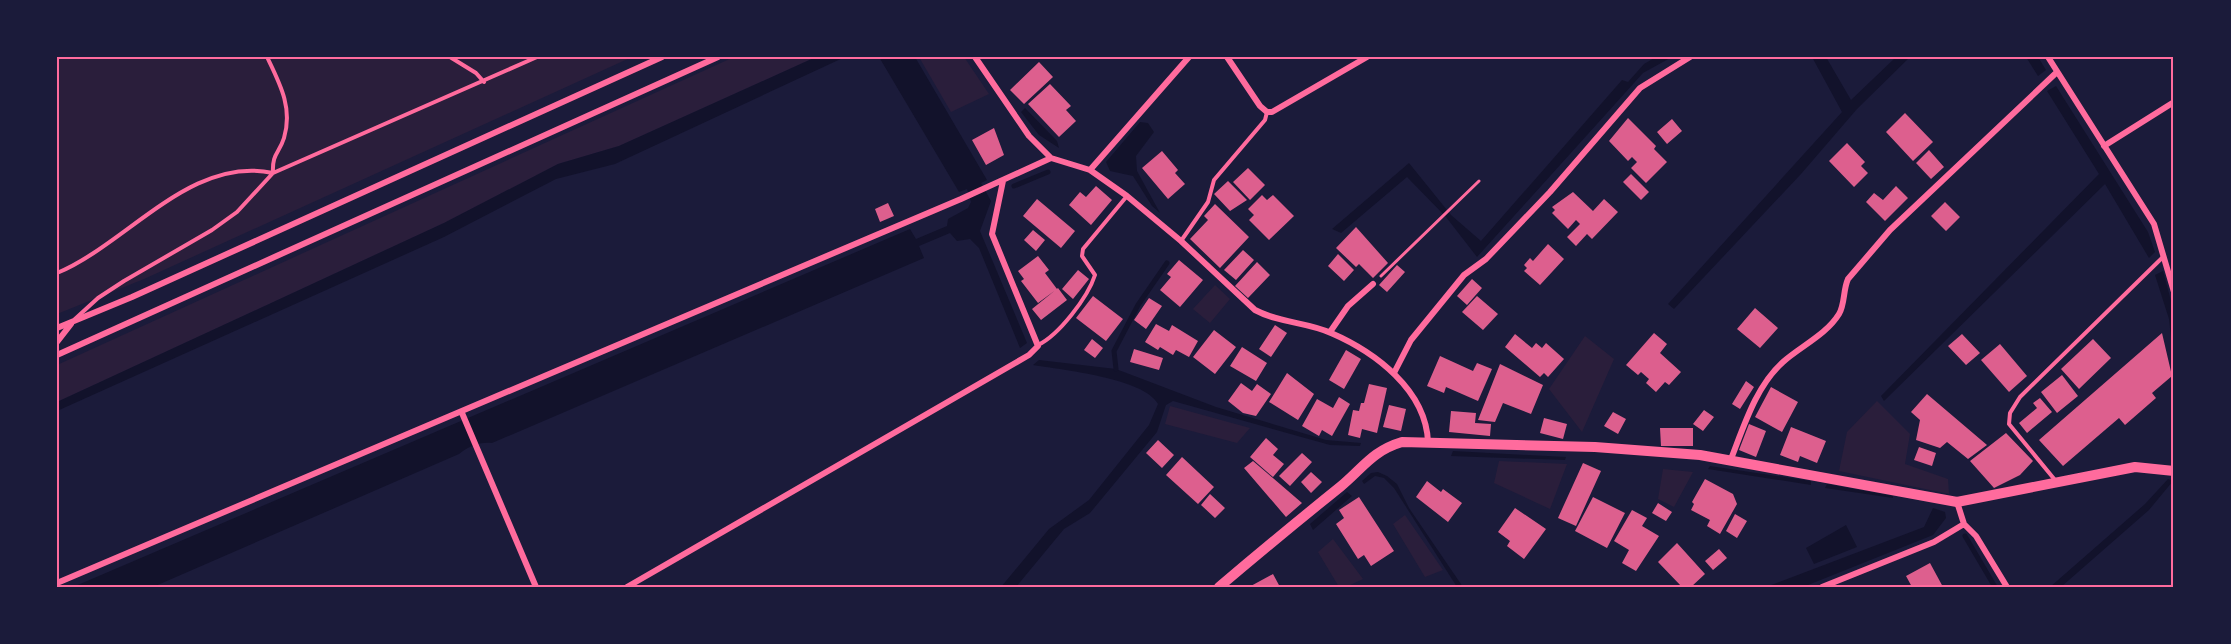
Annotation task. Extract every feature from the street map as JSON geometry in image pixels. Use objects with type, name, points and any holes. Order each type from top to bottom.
[{"type":"main road","points":[[1219,587],[1384,448],[1402,442],[1595,447],[1731,459],[1958,502],[2135,467],[2174,471]]},
{"type":"street","points":[[57,328],[662,57]]},
{"type":"street","points":[[57,356],[718,57]]},
{"type":"street","points":[[975,57],[1029,136],[1051,158],[1090,170],[1127,196],[1181,241],[1255,310],[1268,317],[1330,332],[1367,352],[1394,373],[1418,402],[1428,424],[1428,442]]},
{"type":"street","points":[[1090,170],[1189,57]]},
{"type":"street","points":[[1227,57],[1267,112],[1272,112],[1367,57]]},
{"type":"street","points":[[1394,373],[1411,340],[1464,275],[1486,259],[1550,192],[1640,88],[1690,57]]},
{"type":"street","points":[[2048,57],[2154,224],[2174,292]]},
{"type":"street","points":[[1731,459],[1748,415],[1771,374],[1829,327],[1840,311],[1844,287],[1848,279],[1890,230],[2057,72]]},
{"type":"street","points":[[2104,146],[2174,102]]},
{"type":"street","points":[[57,583],[462,413],[962,199],[1051,158]]},
{"type":"street","points":[[627,587],[1019,361],[1038,346],[992,234],[1003,181]]},
{"type":"street","points":[[1330,332],[1348,306],[1373,284]]},
{"type":"street","points":[[57,342],[73,321]]},
{"type":"street","points":[[462,413],[536,587]]},
{"type":"street","points":[[1958,502],[1964,524],[1976,536],[2007,587]]},
{"type":"street","points":[[1822,587],[1934,542],[1964,524]]},
{"type":"lane","points":[[267,57],[288,105],[288,122],[283,141],[273,157],[273,173]]},
{"type":"lane","points":[[450,57],[476,73],[484,81]]},
{"type":"lane","points":[[73,321],[98,298],[124,280],[212,230],[237,212],[273,173],[537,57]]},
{"type":"lane","points":[[1181,241],[1208,202],[1214,180],[1265,120],[1267,112]]},
{"type":"lane","points":[[57,273],[106,247],[173,196],[230,172],[254,169],[273,173]]},
{"type":"lane","points":[[1038,346],[1052,338],[1091,287],[1095,275],[1082,256],[1083,249],[1127,196]]},
{"type":"lane","points":[[2058,483],[2009,424],[2010,412],[2020,397],[2164,256]]},
{"type":"path","points":[[1373,284],[1440,216],[1479,181]]},
{"type":"shaded area","points":[[57,57],[632,57],[144,279],[57,314]]},
{"type":"shaded area","points":[[734,57],[816,57],[619,146],[558,164],[444,223],[57,402],[57,365]]},
{"type":"shaded area","points":[[816,57],[845,57],[615,164],[556,179],[444,237],[57,411],[57,402],[444,223],[558,164],[619,146]]},
{"type":"shaded area","points":[[879,57],[915,57],[987,180],[981,183],[991,201],[980,231],[1027,343],[1020,348],[979,248],[970,239],[957,241],[950,233],[919,246],[924,258],[492,443],[478,444],[153,587],[73,587],[910,229],[916,239],[947,226],[948,219],[968,208],[971,202],[967,189],[959,192]]},
{"type":"shaded area","points":[[919,57],[964,57],[989,94],[951,112]]},
{"type":"shaded area","points":[[1656,57],[1672,57],[1643,73],[1477,257],[1446,217],[1407,177],[1341,233],[1332,229],[1409,163],[1451,215],[1481,241],[1622,80],[1628,82],[1644,64]]},
{"type":"shaded area","points":[[1812,57],[1826,57],[1851,100],[1896,57],[1910,57],[1857,109],[1801,174],[1674,309],[1668,304],[1842,112]]},
{"type":"shaded area","points":[[2026,57],[2038,57],[2046,70],[2038,76]]},
{"type":"shaded area","points":[[2056,86],[2148,232],[2155,252],[2149,258],[2105,184],[1884,401],[1881,396],[2099,174],[2047,91]]},
{"type":"shaded area","points":[[1025,108],[1057,141],[1059,148],[1039,135],[1021,112]]},
{"type":"shaded area","points":[[1140,122],[1148,123],[1154,132],[1136,156],[1137,171],[1160,213],[1152,206],[1133,176],[1110,171],[1106,162]]},
{"type":"shaded area","points":[[2163,271],[2174,312],[2174,365],[2169,319],[2155,275]]},
{"type":"shaded area","points":[[1215,285],[1230,299],[1210,323],[1193,309]]},
{"type":"shaded area","points":[[1585,336],[1614,359],[1582,432],[1549,389]]},
{"type":"shaded area","points":[[1039,360],[1116,369],[1216,407],[1326,440],[1361,443],[1360,446],[1330,445],[1173,401],[1166,405],[1157,432],[1090,513],[1064,529],[1016,587],[1001,587],[1049,529],[1089,500],[1149,425],[1158,404],[1150,395],[1120,382],[1033,365]]},
{"type":"shaded area","points":[[1877,401],[1910,434],[1905,464],[1948,479],[1949,494],[1839,471],[1847,432]]},
{"type":"shaded area","points":[[1170,406],[1250,428],[1237,443],[1165,424]]},
{"type":"shaded area","points":[[1453,451],[1566,457],[1565,460],[1451,456]]},
{"type":"shaded area","points":[[1499,461],[1567,464],[1550,509],[1494,483]]},
{"type":"shaded area","points":[[1710,466],[1811,481],[1811,485],[1708,469]]},
{"type":"shaded area","points":[[1663,469],[1693,472],[1674,507],[1658,499]]},
{"type":"shaded area","points":[[1378,472],[1397,484],[1409,508],[1463,587],[1457,587],[1394,488],[1384,478],[1375,476],[1364,484],[1362,481],[1371,473]]},
{"type":"shaded area","points":[[2168,479],[2173,481],[2149,510],[2061,587],[2050,587],[2145,504]]},
{"type":"shaded area","points":[[1827,484],[1893,496],[1893,498],[1825,488]]},
{"type":"shaded area","points":[[1347,492],[1352,496],[1313,530],[1310,524]]},
{"type":"shaded area","points":[[1933,508],[1945,512],[1946,518],[1933,535],[1803,587],[1766,587],[1924,527]]},
{"type":"shaded area","points":[[1405,515],[1443,570],[1425,577],[1393,524]]},
{"type":"shaded area","points":[[1846,525],[1857,547],[1814,564],[1806,548]]},
{"type":"shaded area","points":[[1333,539],[1363,579],[1346,587],[1339,587],[1318,552]]},
{"type":"building","points":[[1039,62],[1053,77],[1024,104],[1010,90]]},
{"type":"building","points":[[1050,84],[1071,106],[1066,110],[1076,121],[1059,137],[1028,104]]},
{"type":"building","points":[[1905,113],[1933,142],[1913,161],[1886,132]]},
{"type":"building","points":[[1628,118],[1656,146],[1654,149],[1667,162],[1646,183],[1631,168],[1637,162],[1632,157],[1628,161],[1609,141]]},
{"type":"building","points":[[1672,119],[1682,131],[1667,144],[1657,132]]},
{"type":"building","points":[[994,128],[1004,155],[986,165],[972,140]]},
{"type":"building","points":[[1847,143],[1865,162],[1861,166],[1868,173],[1854,187],[1829,161]]},
{"type":"building","points":[[1929,150],[1944,167],[1931,179],[1916,163]]},
{"type":"building","points":[[1162,151],[1178,170],[1175,173],[1185,184],[1168,199],[1142,168]]},
{"type":"building","points":[[1248,168],[1265,185],[1250,200],[1233,182]]},
{"type":"building","points":[[1631,174],[1649,192],[1641,200],[1623,182]]},
{"type":"building","points":[[1228,181],[1247,200],[1230,211],[1214,194]]},
{"type":"building","points":[[1096,186],[1112,200],[1091,225],[1069,205],[1080,192],[1086,197]]},
{"type":"building","points":[[1896,186],[1908,198],[1885,221],[1866,202],[1874,193],[1883,200]]},
{"type":"building","points":[[1573,192],[1593,211],[1604,199],[1618,212],[1592,239],[1587,234],[1576,246],[1567,237],[1580,224],[1576,220],[1568,229],[1552,213],[1555,210],[1552,207]]},
{"type":"building","points":[[1262,195],[1267,200],[1273,195],[1294,216],[1269,240],[1249,220],[1254,215],[1248,209]]},
{"type":"building","points":[[1037,199],[1075,231],[1061,248],[1023,216]]},
{"type":"building","points":[[1945,202],[1960,217],[1946,231],[1931,216]]},
{"type":"building","points":[[888,203],[894,216],[880,222],[875,209]]},
{"type":"building","points":[[1215,204],[1249,237],[1220,268],[1190,239],[1208,220],[1204,216]]},
{"type":"building","points":[[1356,227],[1388,263],[1373,278],[1359,264],[1356,267],[1336,248]]},
{"type":"building","points":[[1033,230],[1045,240],[1036,251],[1024,240]]},
{"type":"building","points":[[1548,244],[1564,259],[1540,285],[1524,271],[1527,268],[1524,265],[1530,258],[1533,261]]},
{"type":"building","points":[[1243,250],[1254,260],[1236,280],[1224,270]]},
{"type":"building","points":[[1338,254],[1354,270],[1344,281],[1328,266]]},
{"type":"building","points":[[1038,256],[1049,270],[1045,273],[1057,289],[1038,303],[1021,281],[1024,279],[1018,271]]},
{"type":"building","points":[[1179,260],[1203,280],[1180,307],[1160,290],[1171,277],[1167,274]]},
{"type":"building","points":[[1257,262],[1270,275],[1248,298],[1235,286]]},
{"type":"building","points":[[1397,265],[1405,272],[1387,292],[1379,285]]},
{"type":"building","points":[[1078,270],[1089,279],[1073,299],[1062,289]]},
{"type":"building","points":[[1472,279],[1482,288],[1467,305],[1457,296]]},
{"type":"building","points":[[1058,288],[1067,300],[1041,320],[1032,309]]},
{"type":"building","points":[[1093,296],[1123,319],[1106,341],[1076,318]]},
{"type":"building","points":[[1477,296],[1498,314],[1483,330],[1462,312]]},
{"type":"building","points":[[1149,298],[1162,306],[1146,329],[1134,320]]},
{"type":"building","points":[[1755,308],[1778,328],[1760,348],[1737,329]]},
{"type":"building","points":[[1156,324],[1169,331],[1172,325],[1198,341],[1189,357],[1176,350],[1173,355],[1160,347],[1158,350],[1145,342]]},
{"type":"building","points":[[1275,325],[1287,333],[1271,357],[1259,349]]},
{"type":"building","points":[[1214,330],[1236,347],[1215,374],[1193,357]]},
{"type":"building","points":[[1654,333],[1667,344],[1660,353],[1681,372],[1669,385],[1665,382],[1656,392],[1646,383],[1649,379],[1641,372],[1638,375],[1626,365]]},
{"type":"building","points":[[2162,333],[2172,376],[2152,393],[2156,398],[2125,425],[2119,418],[2063,466],[2039,440]]},
{"type":"building","points":[[1515,334],[1532,348],[1536,343],[1542,348],[1546,343],[1564,359],[1548,377],[1544,373],[1540,377],[1505,347]]},
{"type":"building","points":[[1962,334],[1980,353],[1966,365],[1948,346]]},
{"type":"building","points":[[1092,339],[1103,348],[1095,358],[1084,350]]},
{"type":"building","points":[[2093,339],[2111,358],[2079,389],[2061,369]]},
{"type":"building","points":[[2000,344],[2027,376],[2009,392],[1981,360]]},
{"type":"building","points":[[1242,347],[1267,363],[1256,381],[1230,366]]},
{"type":"building","points":[[1134,349],[1163,358],[1159,370],[1130,362]]},
{"type":"building","points":[[1346,350],[1361,359],[1344,389],[1329,380]]},
{"type":"building","points":[[1440,356],[1473,371],[1477,363],[1492,369],[1478,401],[1446,387],[1444,393],[1427,386]]},
{"type":"building","points":[[1500,364],[1543,385],[1531,414],[1503,403],[1495,422],[1478,420]]},
{"type":"building","points":[[1287,373],[1314,394],[1298,420],[1269,402]]},
{"type":"building","points":[[2062,375],[2078,396],[2057,413],[2041,392]]},
{"type":"building","points":[[1746,381],[1754,387],[1740,409],[1732,404]]},
{"type":"building","points":[[1241,383],[1252,391],[1257,384],[1271,394],[1256,416],[1243,413],[1228,401]]},
{"type":"building","points":[[1369,384],[1387,388],[1377,433],[1362,429],[1360,438],[1348,435],[1353,410],[1359,411],[1361,403],[1364,403]]},
{"type":"building","points":[[1771,387],[1798,402],[1782,432],[1755,417]]},
{"type":"building","points":[[1927,394],[1987,445],[1968,459],[1947,442],[1940,448],[1916,440],[1920,420],[1911,412]]},
{"type":"building","points":[[1339,397],[1350,404],[1332,436],[1322,430],[1319,436],[1302,426],[1317,399],[1333,408]]},
{"type":"building","points":[[2040,398],[2052,412],[2027,433],[2019,423],[2037,408],[2033,403]]},
{"type":"building","points":[[1389,405],[1406,409],[1401,431],[1383,427]]},
{"type":"building","points":[[1704,410],[1714,417],[1703,431],[1693,424]]},
{"type":"building","points":[[1451,411],[1476,413],[1475,423],[1491,424],[1490,436],[1449,432]]},
{"type":"building","points":[[1613,412],[1626,419],[1618,434],[1604,426]]},
{"type":"building","points":[[1544,418],[1567,424],[1563,439],[1540,433]]},
{"type":"building","points":[[1749,424],[1766,431],[1756,457],[1739,450]]},
{"type":"building","points":[[1791,427],[1826,441],[1817,463],[1800,456],[1798,462],[1780,455]]},
{"type":"building","points":[[1660,428],[1693,428],[1693,446],[1661,446]]},
{"type":"building","points":[[2006,433],[2033,461],[2020,475],[1994,488],[1970,461]]},
{"type":"building","points":[[1266,438],[1278,449],[1273,455],[1284,464],[1273,477],[1250,457]]},
{"type":"building","points":[[1158,440],[1174,455],[1162,468],[1146,453]]},
{"type":"building","points":[[1919,447],[1936,453],[1932,466],[1914,460]]},
{"type":"building","points":[[1302,453],[1312,462],[1290,486],[1279,476]]},
{"type":"building","points":[[1182,457],[1214,487],[1198,504],[1166,475]]},
{"type":"building","points":[[1253,461],[1302,503],[1286,517],[1244,468]]},
{"type":"building","points":[[1583,463],[1601,471],[1576,526],[1558,518]]},
{"type":"building","points":[[1311,472],[1322,482],[1311,493],[1301,482]]},
{"type":"building","points":[[1705,479],[1733,494],[1737,504],[1720,534],[1707,526],[1710,520],[1691,510],[1694,504],[1692,502]]},
{"type":"building","points":[[1427,481],[1441,492],[1443,489],[1462,503],[1448,522],[1416,497]]},
{"type":"building","points":[[1210,494],[1225,508],[1215,518],[1201,505]]},
{"type":"building","points":[[1359,497],[1394,551],[1371,566],[1364,555],[1358,559],[1336,524],[1344,518],[1339,510]]},
{"type":"building","points":[[1593,497],[1625,513],[1607,548],[1575,531]]},
{"type":"building","points":[[1658,503],[1672,512],[1666,521],[1652,513]]},
{"type":"building","points":[[1515,508],[1546,529],[1524,559],[1507,546],[1510,541],[1498,532]]},
{"type":"building","points":[[1632,510],[1647,518],[1642,526],[1659,536],[1636,571],[1622,563],[1629,550],[1614,541]]},
{"type":"building","points":[[1735,514],[1747,521],[1737,538],[1726,531]]},
{"type":"building","points":[[1677,543],[1705,574],[1691,587],[1682,587],[1658,562]]},
{"type":"building","points":[[1719,549],[1727,558],[1713,570],[1705,561]]},
{"type":"building","points":[[1930,563],[1943,587],[1912,587],[1906,576]]},
{"type":"building","points":[[1273,574],[1280,587],[1249,587]]},
{"type":"waterway","points":[[1014,186],[1048,172]]},
{"type":"waterway","points":[[1116,369],[1114,351],[1138,305],[1167,263]]},
{"type":"waterway","points":[[1965,536],[1995,587]]}]
